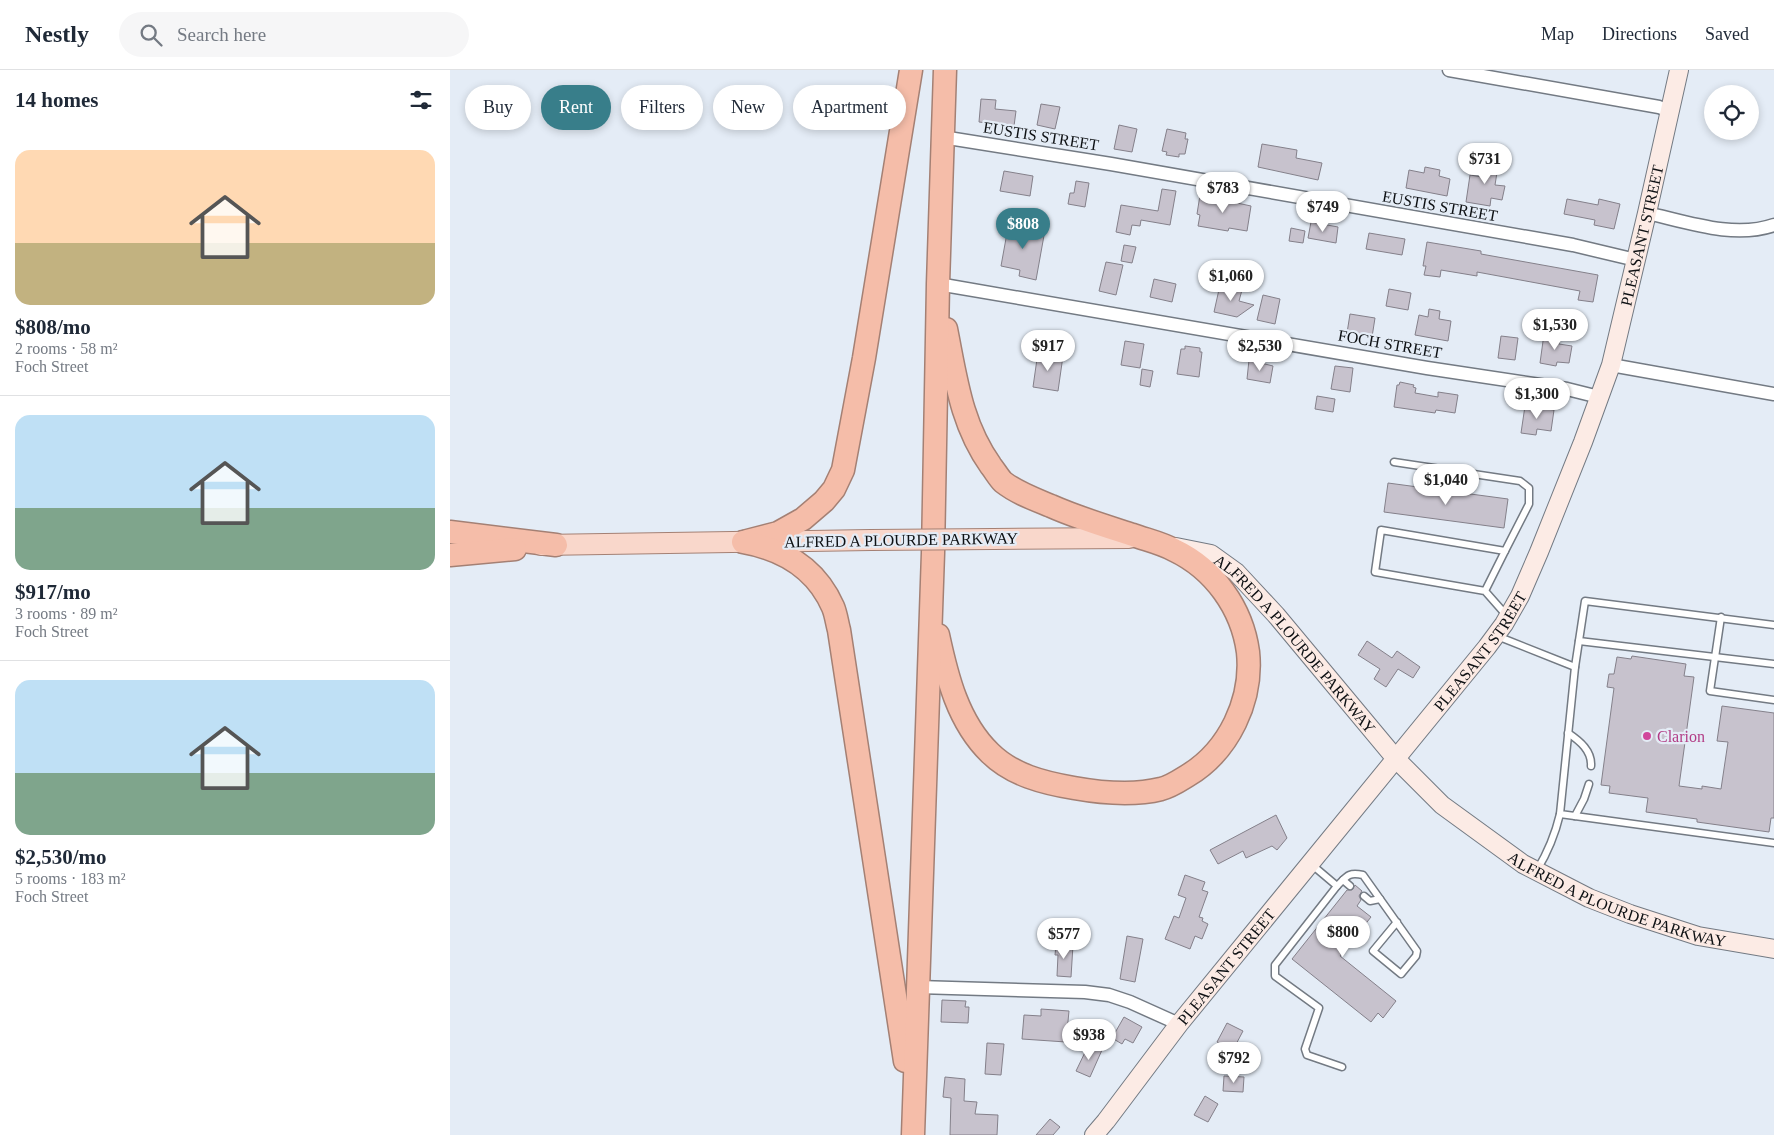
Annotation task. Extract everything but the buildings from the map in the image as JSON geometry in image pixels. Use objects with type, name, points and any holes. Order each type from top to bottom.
[{"type":"highway","points":[[743,542],[778,533],[804,519],[834,489],[843,470],[912,70]]},
{"type":"highway","points":[[913,1133],[931,602],[945,70]]},
{"type":"highway","points":[[931,602],[947,678],[974,735],[990,753],[1005,765],[1040,782],[1093,791],[1133,793],[1162,789],[1194,772],[1216,752],[1229,734],[1243,705],[1248,661],[1243,629],[1235,609],[1224,590],[1209,574],[1192,560],[1173,549],[1074,516],[1024,495],[1002,481],[978,448],[963,409],[938,284]]},
{"type":"highway","points":[[450,532],[556,545]]},
{"type":"highway","points":[[743,542],[779,551],[800,564],[820,586],[833,608],[840,640],[882,900],[905,1061],[913,1133]]},
{"type":"highway","points":[[450,556],[556,545]]},
{"type":"main road","name":"PLEASANT STREET","points":[[1094,1135],[1179,1024],[1496,635],[1520,596],[1539,552],[1611,365],[1679,70]]},
{"type":"main road","name":"ALFRED A PLOURDE PARKWAY","points":[[450,546],[1120,537],[1211,554],[1236,572],[1276,615],[1396,760],[1442,805],[1512,856],[1589,898],[1664,926],[1698,936],[1774,949]]},
{"type":"street","points":[[1449,70],[1659,107],[1669,111]]},
{"type":"street","name":"EUSTIS STREET","points":[[942,137],[1111,164],[1573,245],[1636,260]]},
{"type":"street","points":[[1647,213],[1716,228],[1740,230],[1774,225]]},
{"type":"street","name":"FOCH STREET","points":[[938,284],[1427,368],[1567,389],[1599,397]]},
{"type":"street","points":[[1611,365],[1774,394]]},
{"type":"street","points":[[918,987],[1085,992],[1108,995],[1137,1005],[1179,1024]]},
{"type":"lane","points":[[1394,462],[1520,481],[1529,488],[1529,504],[1485,591]]},
{"type":"lane","points":[[1505,551],[1381,530],[1375,572],[1485,591],[1508,617]]},
{"type":"lane","points":[[1537,871],[1555,837],[1560,814],[1575,667],[1585,601],[1774,625]]},
{"type":"lane","points":[[1721,617],[1710,691],[1774,700]]},
{"type":"lane","points":[[1496,635],[1575,667]]},
{"type":"lane","points":[[1579,641],[1774,664]]},
{"type":"lane","points":[[1568,733],[1580,742],[1588,752],[1591,766]]},
{"type":"lane","points":[[1575,816],[1589,784]]},
{"type":"lane","points":[[1560,814],[1774,843]]},
{"type":"lane","points":[[1311,864],[1337,886]]},
{"type":"lane","points":[[1342,1067],[1307,1055],[1305,1049],[1319,1008],[1275,976],[1276,965],[1337,886],[1348,875],[1354,873],[1363,875],[1397,922],[1416,951],[1416,956],[1401,974],[1373,951],[1397,922]]},
{"type":"lane","points":[[1343,880],[1350,886]]},
{"type":"lane","points":[[1364,896],[1370,901],[1380,900]]},
{"type":"place","name":"Clarion","points":[[1647,736]]}]
